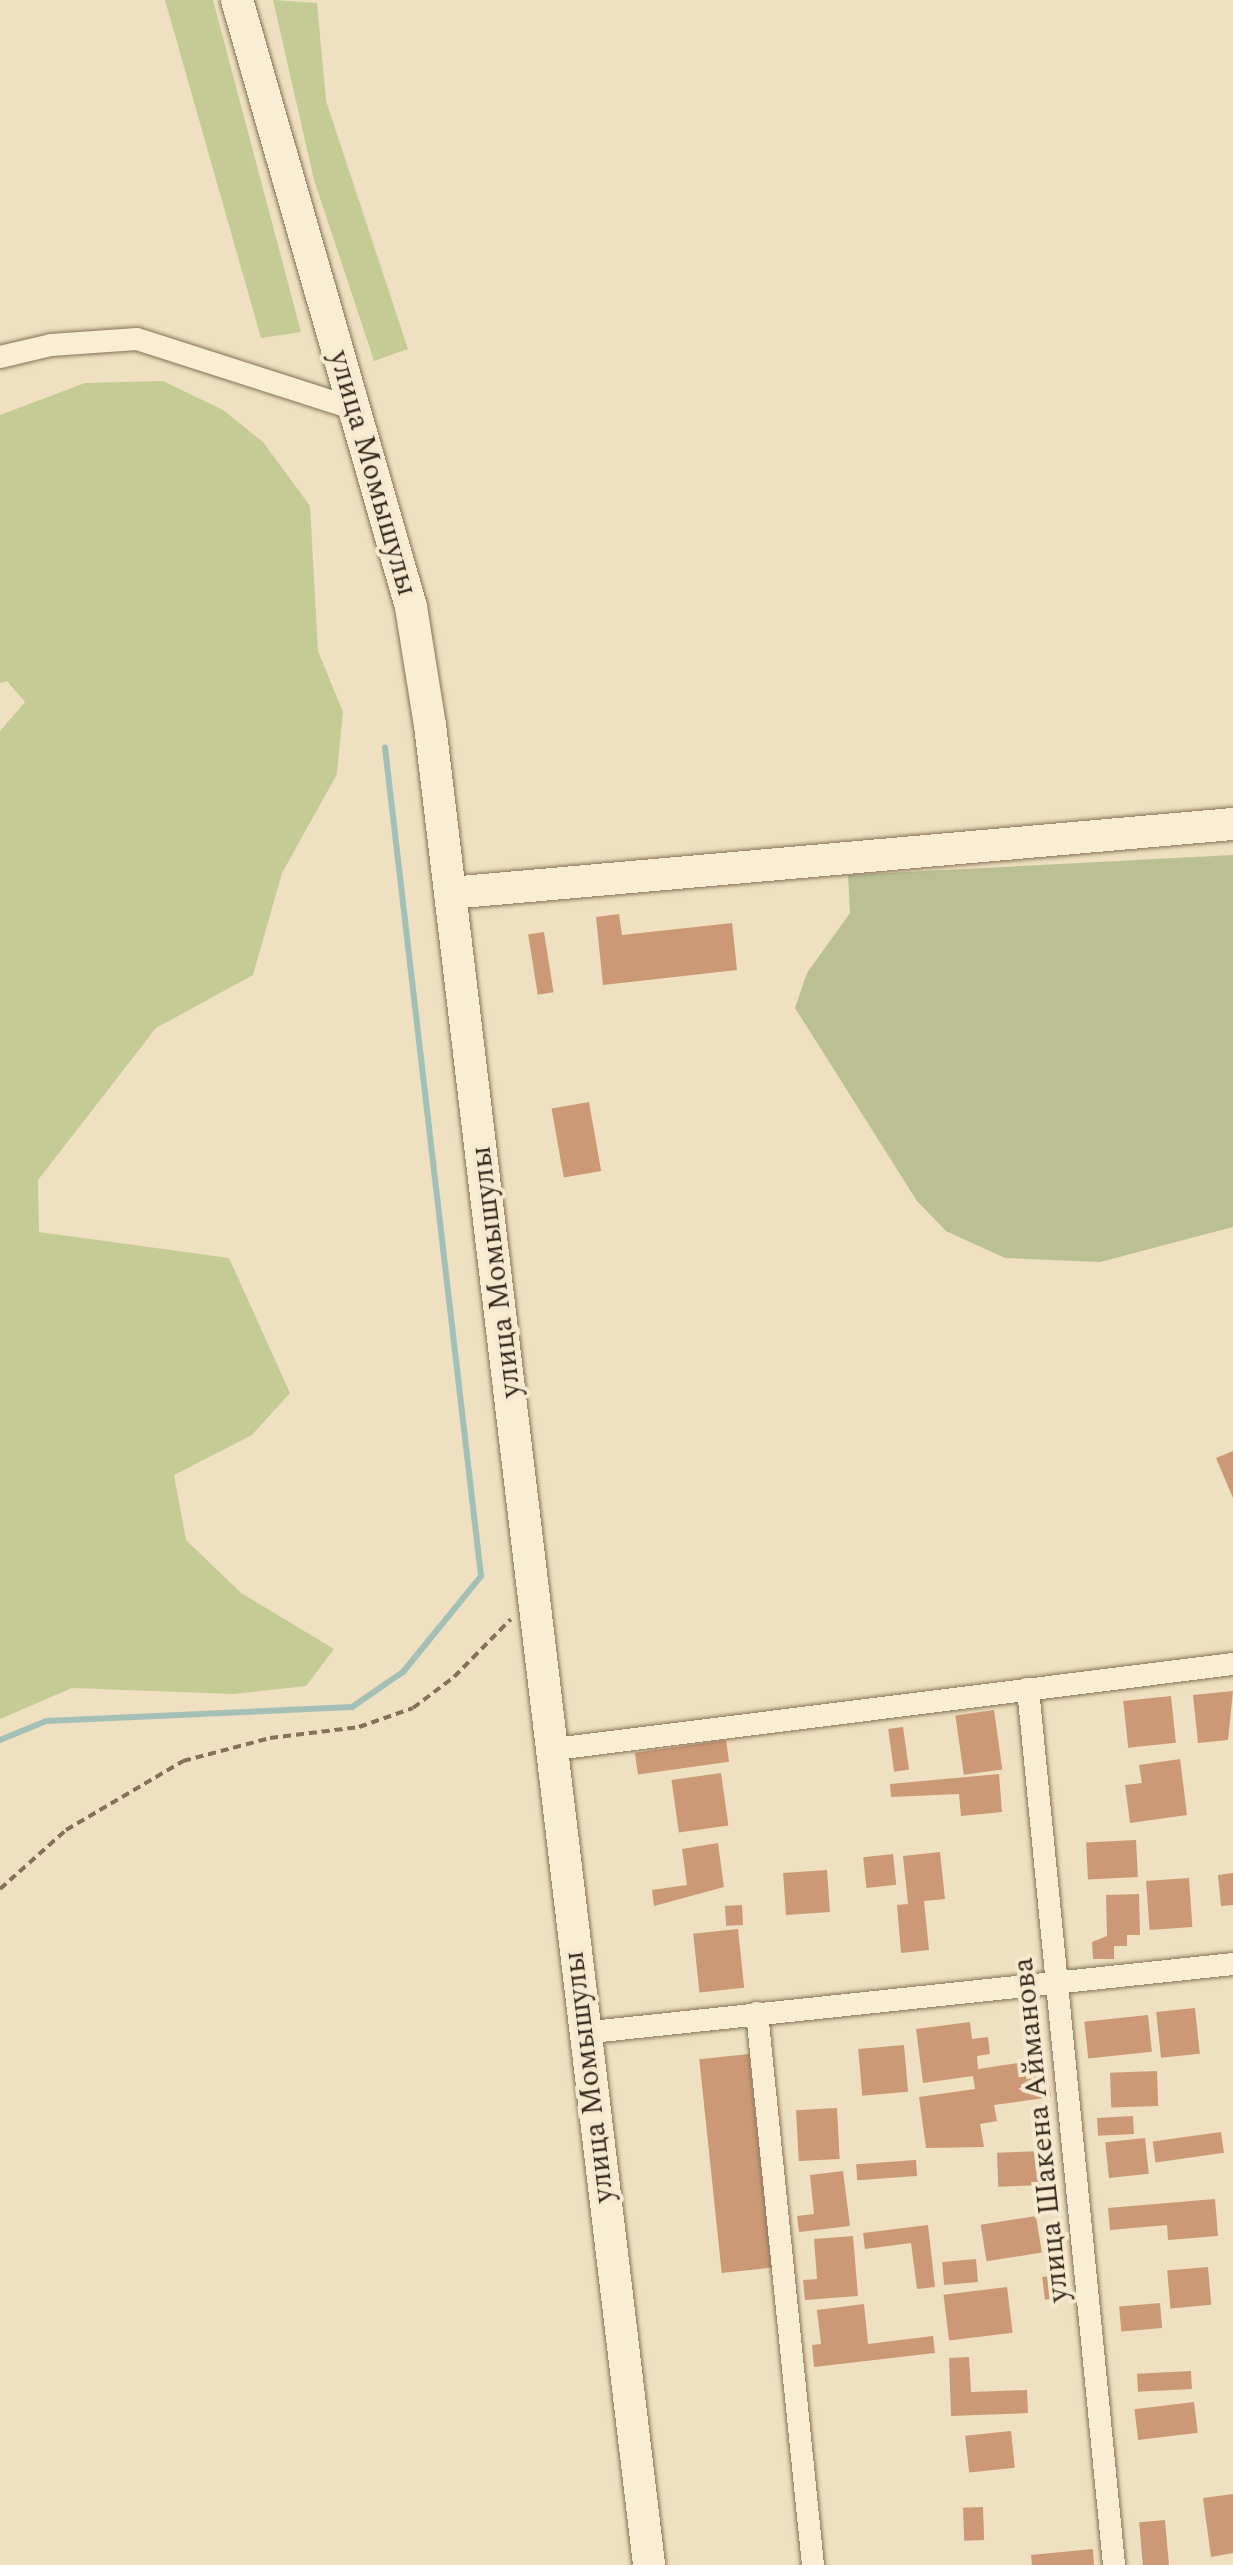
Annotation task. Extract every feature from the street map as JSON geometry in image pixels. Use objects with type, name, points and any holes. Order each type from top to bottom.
[{"type":"street","name":"улица Момышулы","points":[[237,0],[411,607],[450,893],[554,1750],[582,2033],[650,2565]]},
{"type":"street","points":[[0,357],[51,344],[137,339],[355,409]]},
{"type":"street","points":[[450,893],[1233,824]]},
{"type":"street","points":[[554,1750],[1233,1664]]},
{"type":"street","name":"улица Шакена Айманова","points":[[1028,1689],[1114,2565]]},
{"type":"street","points":[[582,2033],[1056,1979],[1233,1964]]},
{"type":"street","points":[[757,2013],[813,2565]]},
{"type":"path","points":[[0,1889],[66,1830],[182,1760],[270,1738],[360,1728],[414,1708],[535,1597]]},
{"type":"green space","points":[[165,0],[213,0],[301,332],[261,338]]},
{"type":"green space","points":[[273,0],[317,3],[326,101],[408,349],[374,361],[314,180]]},
{"type":"green space","points":[[163,381],[223,410],[263,442],[310,506],[318,651],[343,712],[337,774],[282,873],[253,975],[156,1028],[38,1180],[39,1232],[229,1258],[290,1393],[252,1435],[174,1475],[186,1540],[241,1593],[334,1649],[306,1686],[234,1694],[72,1688],[0,1719],[0,731],[25,702],[7,681],[0,683],[0,415],[85,383]]},
{"type":"green space","points":[[1233,855],[1233,1227],[1100,1262],[1005,1258],[946,1231],[917,1201],[795,1008],[807,973],[850,913],[848,875]]},
{"type":"building","points":[[619,914],[622,935],[732,923],[737,970],[603,985],[596,917]]},
{"type":"building","points":[[544,932],[554,992],[538,995],[528,935]]},
{"type":"building","points":[[589,1102],[601,1171],[564,1178],[552,1109]]},
{"type":"building","points":[[1233,1451],[1233,1498],[1216,1458]]},
{"type":"building","points":[[1233,1691],[1228,1740],[1198,1743],[1193,1695]]},
{"type":"building","points":[[1171,1696],[1176,1743],[1128,1748],[1123,1701]]},
{"type":"building","points":[[994,1710],[1002,1769],[964,1775],[955,1715]]},
{"type":"building","points":[[903,1727],[909,1770],[894,1772],[888,1729]]},
{"type":"building","points":[[726,1740],[729,1762],[638,1775],[635,1753]]},
{"type":"building","points":[[1180,1759],[1187,1815],[1130,1823],[1125,1785],[1142,1783],[1139,1765]]},
{"type":"building","points":[[721,1773],[728,1825],[679,1832],[671,1780]]},
{"type":"building","points":[[999,1774],[1002,1812],[961,1816],[959,1794],[891,1797],[890,1784]]},
{"type":"building","points":[[1136,1840],[1138,1877],[1088,1880],[1086,1843]]},
{"type":"building","points":[[718,1843],[724,1887],[654,1906],[652,1890],[687,1885],[682,1849]]},
{"type":"building","points":[[940,1852],[945,1899],[924,1901],[929,1950],[901,1953],[897,1905],[908,1904],[903,1856]]},
{"type":"building","points":[[893,1854],[896,1885],[866,1888],[863,1857]]},
{"type":"building","points":[[827,1870],[830,1912],[786,1915],[783,1873]]},
{"type":"building","points":[[1233,1873],[1233,1905],[1221,1906],[1218,1875]]},
{"type":"building","points":[[1189,1878],[1192,1927],[1150,1930],[1146,1881]]},
{"type":"building","points":[[1139,1894],[1140,1935],[1127,1935],[1127,1946],[1114,1946],[1114,1959],[1093,1959],[1092,1942],[1107,1936],[1106,1895]]},
{"type":"building","points":[[742,1905],[743,1925],[726,1926],[725,1906]]},
{"type":"building","points":[[738,1929],[744,1988],[699,1992],[693,1934]]},
{"type":"building","points":[[1195,2008],[1200,2054],[1161,2058],[1156,2012]]},
{"type":"building","points":[[1148,2015],[1152,2052],[1088,2058],[1084,2022]]},
{"type":"building","points":[[970,2022],[972,2039],[988,2037],[990,2054],[977,2056],[978,2069],[1045,2059],[1051,2097],[994,2105],[997,2121],[980,2124],[984,2147],[926,2148],[919,2097],[975,2089],[973,2076],[923,2083],[916,2029]]},
{"type":"building","points":[[904,2045],[908,2092],[862,2096],[858,2049]]},
{"type":"building","points":[[749,2054],[771,2268],[722,2273],[699,2059]]},
{"type":"building","points":[[1157,2071],[1158,2106],[1111,2108],[1110,2073]]},
{"type":"building","points":[[837,2108],[840,2159],[799,2161],[796,2110]]},
{"type":"building","points":[[1133,2116],[1134,2134],[1098,2136],[1097,2118]]},
{"type":"building","points":[[1221,2132],[1224,2153],[1156,2162],[1153,2142]]},
{"type":"building","points":[[1145,2138],[1149,2174],[1109,2178],[1105,2142]]},
{"type":"building","points":[[1046,2151],[1047,2185],[998,2187],[997,2153]]},
{"type":"building","points":[[916,2160],[917,2176],[857,2180],[856,2164]]},
{"type":"building","points":[[843,2171],[850,2226],[799,2232],[797,2216],[814,2214],[810,2175]]},
{"type":"building","points":[[1215,2199],[1218,2236],[1168,2240],[1167,2225],[1110,2230],[1108,2208]]},
{"type":"building","points":[[1036,2216],[1042,2253],[986,2261],[981,2225]]},
{"type":"building","points":[[928,2225],[935,2287],[917,2289],[911,2243],[865,2249],[863,2233]]},
{"type":"building","points":[[853,2236],[858,2296],[805,2300],[803,2280],[817,2279],[814,2239]]},
{"type":"building","points":[[976,2259],[978,2282],[944,2285],[942,2262]]},
{"type":"building","points":[[1208,2267],[1211,2305],[1170,2308],[1167,2271]]},
{"type":"building","points":[[1066,2274],[1069,2297],[1045,2300],[1042,2277]]},
{"type":"building","points":[[1007,2287],[1013,2333],[949,2340],[943,2295]]},
{"type":"building","points":[[1160,2303],[1162,2328],[1121,2331],[1119,2307]]},
{"type":"building","points":[[864,2304],[868,2344],[933,2336],[935,2353],[814,2367],[812,2345],[821,2344],[817,2310]]},
{"type":"building","points":[[969,2357],[971,2392],[1027,2390],[1028,2413],[951,2416],[949,2358]]},
{"type":"building","points":[[1191,2371],[1192,2389],[1138,2392],[1137,2374]]},
{"type":"building","points":[[1194,2402],[1198,2433],[1138,2440],[1134,2409]]},
{"type":"building","points":[[1011,2431],[1015,2468],[969,2473],[965,2436]]},
{"type":"building","points":[[1233,2494],[1233,2553],[1211,2557],[1203,2498]]},
{"type":"building","points":[[983,2507],[984,2540],[964,2541],[963,2508]]},
{"type":"building","points":[[1165,2520],[1169,2565],[1143,2565],[1139,2522]]},
{"type":"building","points":[[1093,2549],[1094,2565],[1032,2565],[1031,2555]]},
{"type":"waterway","points":[[0,1740],[46,1721],[352,1707],[403,1672],[481,1576],[385,748]]}]
